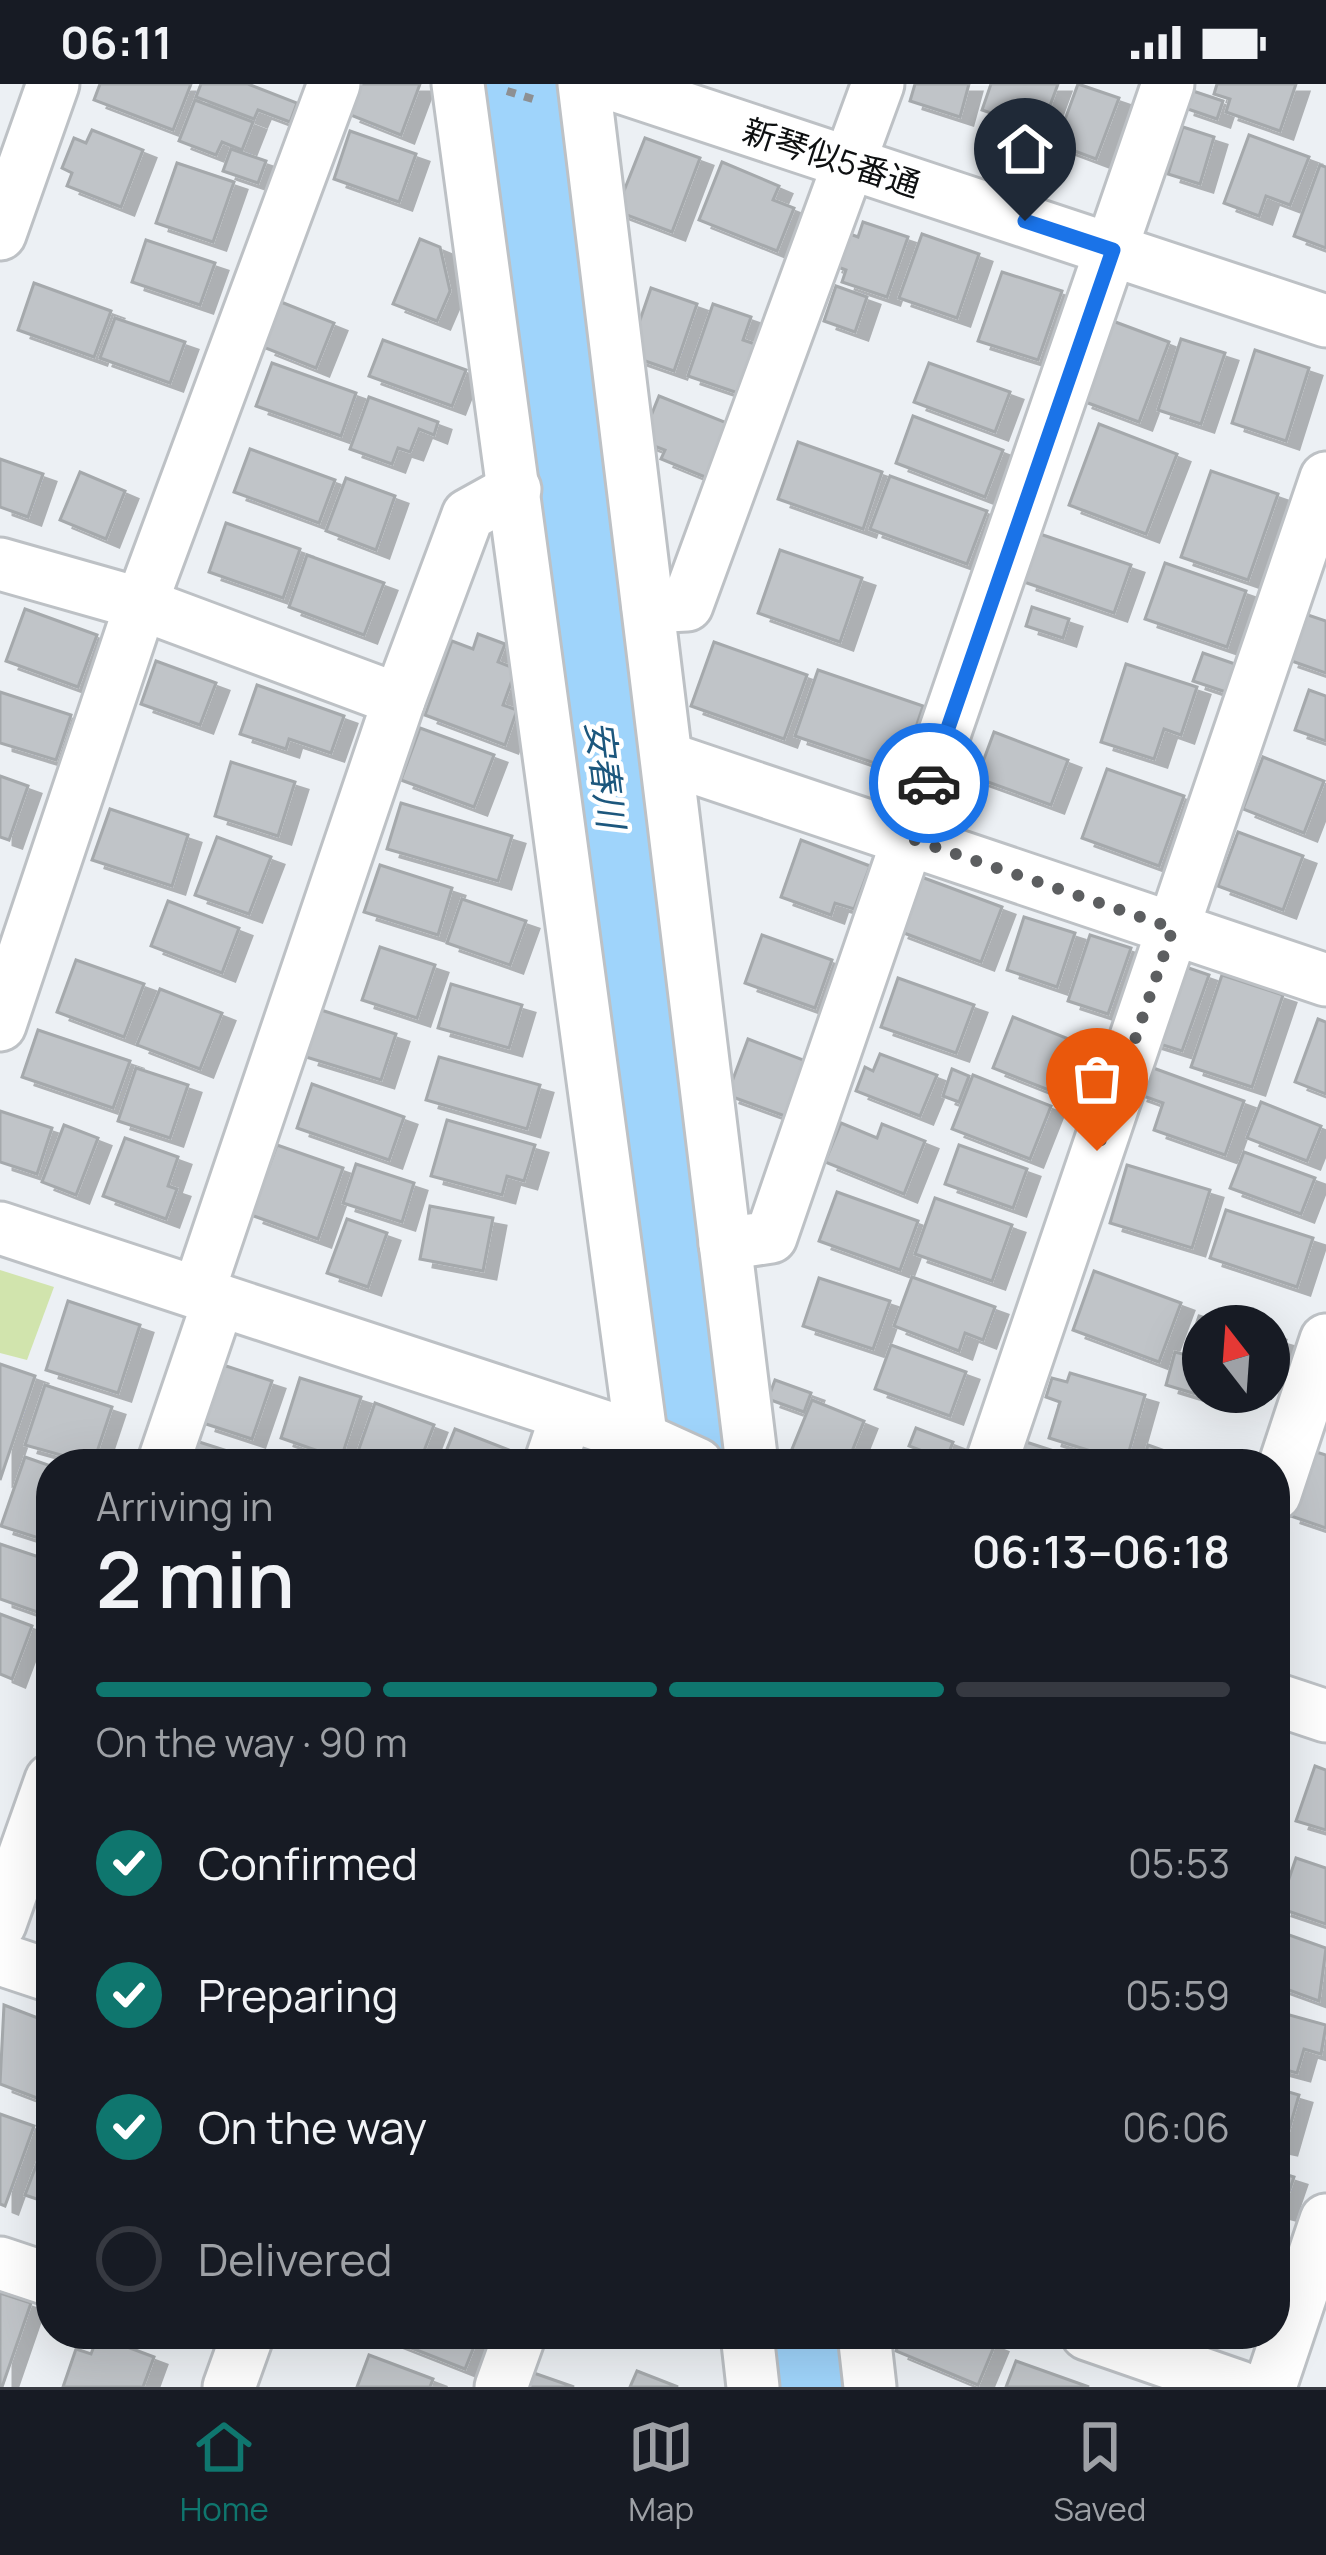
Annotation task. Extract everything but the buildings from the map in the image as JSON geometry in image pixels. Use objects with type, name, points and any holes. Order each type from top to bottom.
[{"type":"street","points":[[0,234],[53,84]]},
{"type":"street","points":[[0,1025],[141,604],[334,84]]},
{"type":"street","points":[[458,84],[660,1449]]},
{"type":"street","name":"新琴似5番通","points":[[611,84],[1326,321]]},
{"type":"street","points":[[648,608],[687,605],[878,84]]},
{"type":"street","points":[[725,1244],[771,1237],[1168,84]]},
{"type":"street","points":[[566,94],[669,759],[750,1449]]},
{"type":"street","points":[[997,1449],[1326,478]]},
{"type":"street","points":[[167,1449],[208,1297],[399,700],[468,515],[515,489]]},
{"type":"street","points":[[0,564],[141,604],[399,700]]},
{"type":"street","points":[[669,759],[1326,980]]},
{"type":"street","points":[[0,1228],[208,1297],[558,1441],[621,1449]]},
{"type":"street","points":[[1290,1449],[1326,1340]]},
{"type":"street","points":[[1290,1704],[1326,1716]]},
{"type":"street","points":[[0,1924],[36,1822]]},
{"type":"street","points":[[0,1959],[36,1971]]},
{"type":"street","points":[[1290,2327],[1326,2220]]},
{"type":"street","points":[[0,2263],[36,2275]]},
{"type":"street","points":[[501,2387],[515,2349]]},
{"type":"street","points":[[749,2349],[753,2387]]},
{"type":"street","points":[[866,2349],[870,2387]]},
{"type":"street","points":[[1130,2349],[1240,2387]]},
{"type":"street","points":[[1270,2387],[1283,2349]]},
{"type":"path","points":[[487,85],[566,94]]},
{"type":"green space","points":[[0,1270],[54,1287],[27,1360],[0,1353]]},
{"type":"waterway","name":"安春川","points":[[516,84],[695,1449]]},
{"type":"waterway","name":"安春川","points":[[812,2349],[817,2387]]},
{"type":"way so far","points":[[929,783],[909,838],[1173,928],[1097,1151]]},
{"type":"route","points":[[929,783],[1113,250],[1025,221]]}]
